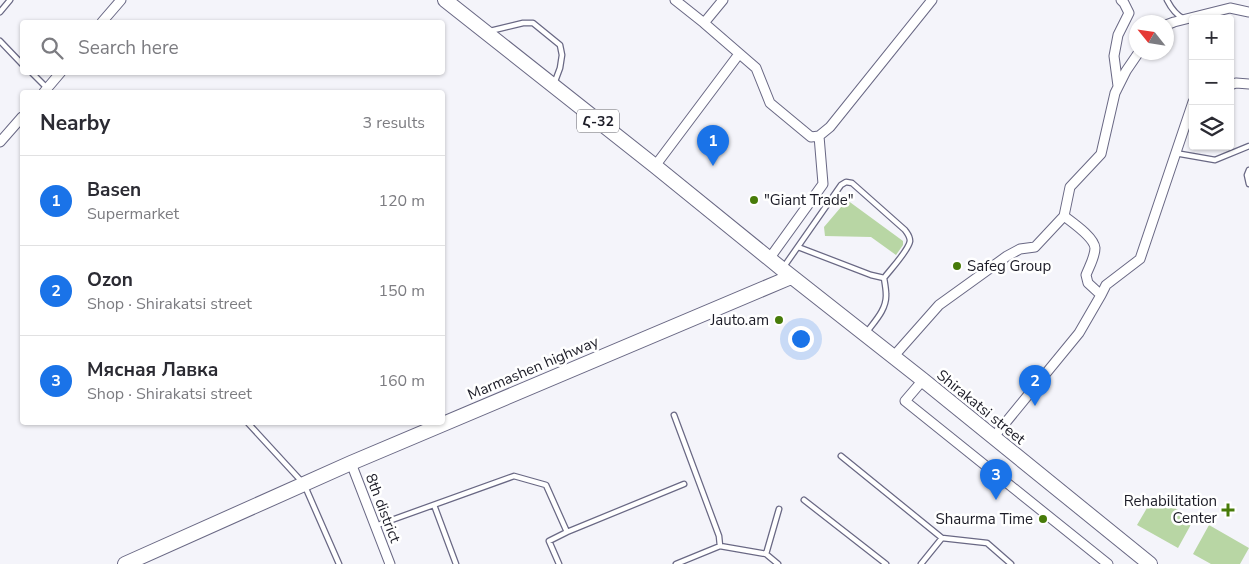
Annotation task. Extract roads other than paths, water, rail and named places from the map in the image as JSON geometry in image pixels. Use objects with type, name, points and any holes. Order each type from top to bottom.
[{"type":"main road","name":"Հ-32","points":[[445,0],[655,166],[786,273]]},
{"type":"main road","name":"Shirakatsi street","points":[[786,273],[923,380],[1148,564]]},
{"type":"main road","name":"Marmashen highway","points":[[445,422],[786,273]]},
{"type":"main road","name":"Marmashen highway","points":[[125,564],[437,425]]},
{"type":"street","points":[[104,20],[121,0]]},
{"type":"street","points":[[675,0],[756,68],[770,104],[811,137],[819,136],[830,126],[932,0]]},
{"type":"street","points":[[704,23],[723,0]]},
{"type":"street","points":[[1118,86],[1114,56],[1118,35],[1129,13],[1121,0]]},
{"type":"street","points":[[1174,23],[1230,8],[1249,12]]},
{"type":"street","points":[[655,166],[739,54]]},
{"type":"street","points":[[893,357],[940,305],[1007,256],[1020,249],[1035,247],[1064,216],[1070,187],[1101,154],[1115,93],[1134,60]]},
{"type":"street","points":[[46,90],[58,75]]},
{"type":"street","points":[[1234,85],[1249,84]]},
{"type":"street","points":[[993,438],[1080,333],[1106,284],[1140,258],[1192,105]]},
{"type":"street","points":[[0,142],[20,119]]},
{"type":"street","points":[[769,259],[823,184],[819,136]]},
{"type":"street","points":[[1064,216],[1091,239],[1095,247],[1094,257],[1086,276],[1088,283],[1101,295]]},
{"type":"street","points":[[923,380],[905,401],[1108,564]]},
{"type":"street","name":"8th district","points":[[350,463],[390,564]]},
{"type":"lane","points":[[0,12],[10,0]]},
{"type":"lane","points":[[1167,0],[1173,10],[1185,20]]},
{"type":"lane","points":[[486,32],[522,23],[533,23],[560,45],[562,54],[560,68],[553,86]]},
{"type":"lane","points":[[0,41],[20,62]]},
{"type":"lane","points":[[34,75],[46,90]]},
{"type":"lane","points":[[1175,153],[1215,160],[1249,146]]},
{"type":"lane","points":[[1249,170],[1247,175],[1249,184]]},
{"type":"lane","points":[[786,273],[798,247],[842,185],[846,182],[852,183],[905,230],[909,235],[910,241],[907,248],[884,278],[886,296],[884,306],[865,334]]},
{"type":"lane","points":[[798,247],[871,275],[884,278]]},
{"type":"lane","points":[[674,415],[719,536],[720,546]]},
{"type":"lane","points":[[251,425],[304,484],[339,564]]},
{"type":"lane","points":[[841,456],[942,538],[987,543],[1011,564]]},
{"type":"lane","points":[[375,526],[514,476],[546,485],[567,532]]},
{"type":"lane","points":[[559,564],[549,541],[684,484]]},
{"type":"lane","points":[[804,500],[886,564]]},
{"type":"lane","points":[[434,505],[456,564]]},
{"type":"lane","points":[[766,554],[779,509]]},
{"type":"lane","points":[[921,564],[942,538]]},
{"type":"lane","points":[[676,564],[720,546],[766,554],[778,564]]},
{"type":"place","name":"Basen","points":[[713,166]]},
{"type":"place","name":"\"Giant Trade\"","points":[[754,200]]},
{"type":"place","name":"Safeg Group","points":[[957,266]]},
{"type":"place","name":"Jauto.am","points":[[779,320]]},
{"type":"place","name":"Ozon","points":[[1035,406]]},
{"type":"place","name":"Мясная Лавка","points":[[996,500]]},
{"type":"place","name":"Rehabilitation Center","points":[[1228,510]]},
{"type":"place","name":"Shaurma Time","points":[[1043,519]]}]
